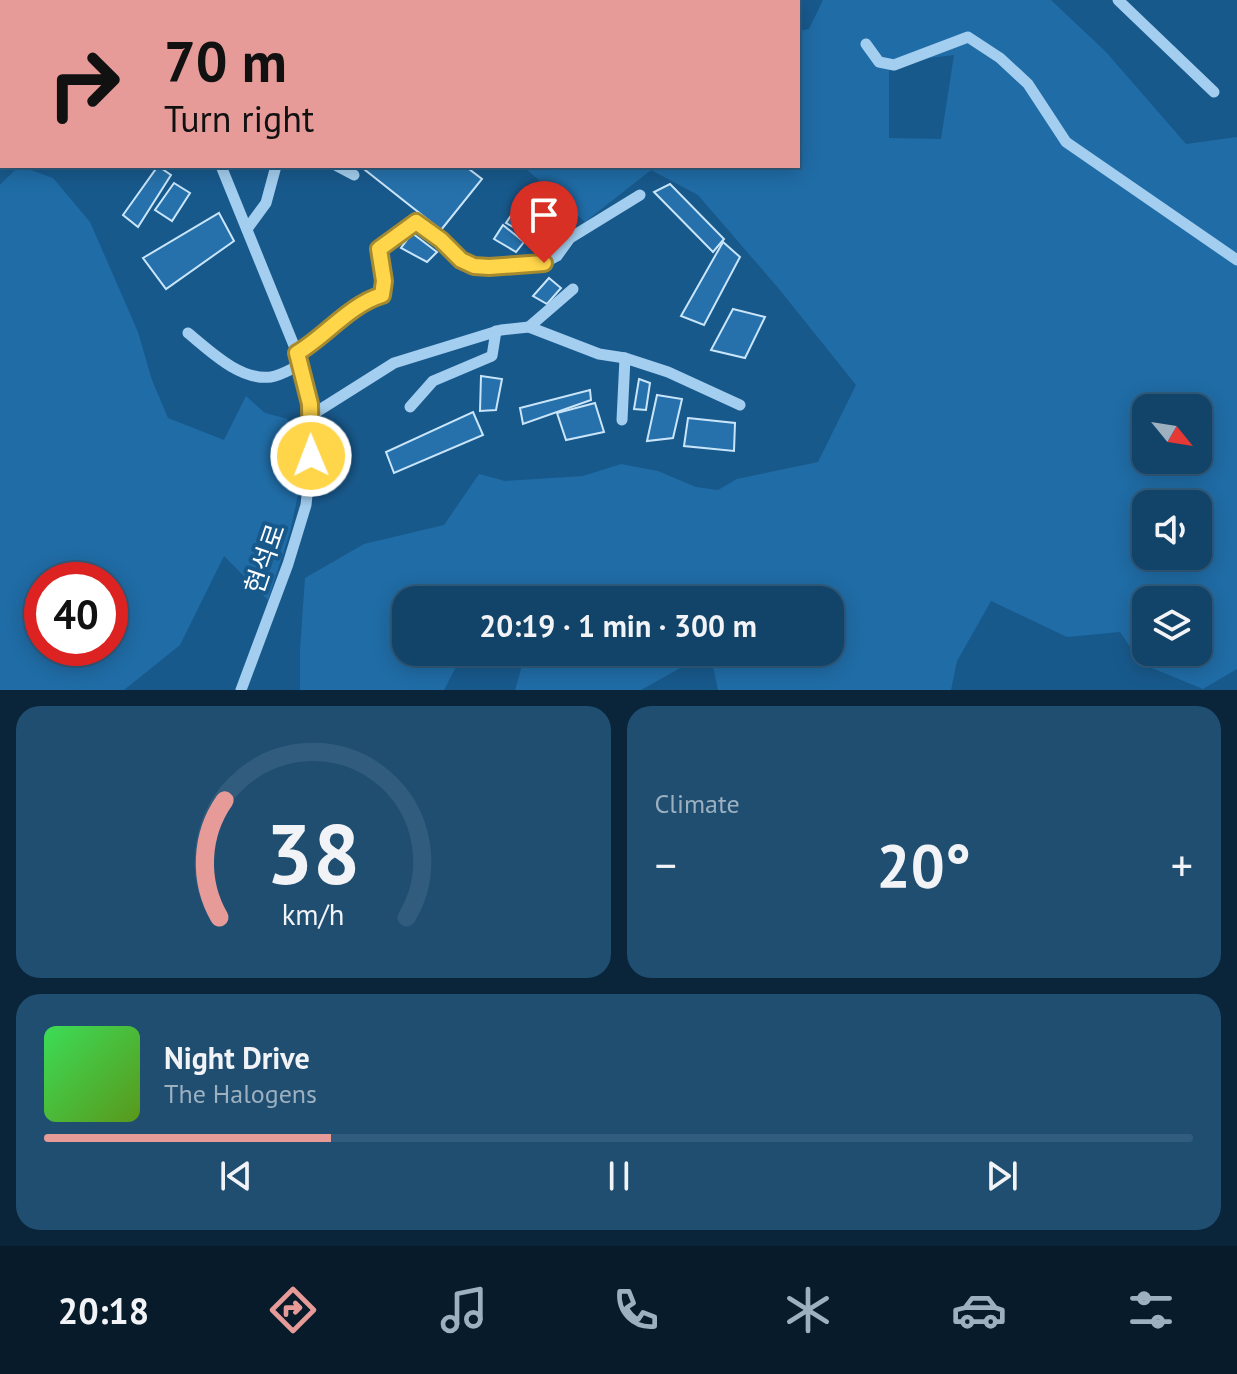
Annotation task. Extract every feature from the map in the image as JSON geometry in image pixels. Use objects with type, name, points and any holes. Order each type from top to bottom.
[{"type":"street","points":[[1118,0],[1214,92]]},
{"type":"street","points":[[866,44],[879,62],[894,65],[968,37],[981,43],[1028,84],[1066,142],[1237,260]]},
{"type":"street","name":"현석로","points":[[222,168],[297,353],[310,404],[311,456],[306,505],[288,564],[241,690]]},
{"type":"street","points":[[247,229],[266,203],[275,168]]},
{"type":"street","points":[[341,168],[354,175]]},
{"type":"street","points":[[297,353],[314,343],[365,300],[382,295],[384,281],[379,249],[416,222],[461,260],[474,266],[544,263],[557,256],[570,238],[640,195]]},
{"type":"street","points":[[529,327],[573,289]]},
{"type":"street","points":[[310,416],[394,363],[496,331],[529,327],[599,354],[625,358],[668,372],[740,405]]},
{"type":"street","points":[[410,407],[433,381],[492,356],[496,331]]},
{"type":"street","points":[[188,333],[218,357],[251,376],[271,377],[300,365]]},
{"type":"street","points":[[622,420],[625,358]]},
{"type":"shaded area","points":[[823,0],[1051,0],[1106,52],[1186,144],[1237,137],[1237,669],[1203,689],[1147,666],[1212,666],[1212,586],[1132,586],[1132,649],[1120,632],[1067,637],[991,601],[957,661],[951,690],[718,690],[713,666],[844,666],[844,586],[392,586],[392,666],[457,666],[444,690],[300,690],[305,578],[364,544],[444,525],[479,474],[505,481],[583,476],[621,464],[658,471],[696,487],[718,490],[737,479],[818,462],[856,385],[698,195],[651,170],[585,222],[525,168],[800,168],[800,31],[809,29]],"holes":[[[954,55],[941,139],[889,138],[889,63]]]},
{"type":"shaded area","points":[[17,168],[53,178],[90,222],[138,332],[152,380],[168,418],[224,440],[246,396],[265,413],[288,419],[280,456],[303,471],[290,532],[268,600],[224,556],[180,645],[124,690],[0,690],[0,185]]},
{"type":"shaded area","points":[[522,666],[684,666],[641,690],[515,690]]},
{"type":"building","points":[[157,168],[171,175],[138,227],[123,215]]},
{"type":"building","points":[[363,168],[468,168],[482,179],[441,230]]},
{"type":"building","points":[[174,183],[190,193],[172,221],[155,210]]},
{"type":"building","points":[[670,184],[724,239],[713,252],[654,192]]},
{"type":"building","points":[[526,193],[535,203],[522,232],[506,223]]},
{"type":"building","points":[[219,213],[234,241],[166,289],[143,258]]},
{"type":"building","points":[[503,225],[524,242],[516,252],[494,239]]},
{"type":"building","points":[[412,233],[437,252],[427,262],[401,248]]},
{"type":"building","points":[[723,242],[740,257],[704,325],[681,316]]},
{"type":"building","points":[[549,278],[561,288],[547,304],[533,296]]},
{"type":"building","points":[[733,309],[765,317],[745,358],[711,350]]},
{"type":"building","points":[[481,376],[502,379],[496,410],[480,411]]},
{"type":"building","points":[[639,379],[650,383],[646,410],[634,409]]},
{"type":"building","points":[[590,390],[591,400],[523,424],[520,408]]},
{"type":"building","points":[[657,395],[682,399],[673,438],[647,441]]},
{"type":"building","points":[[595,403],[604,432],[566,440],[557,413]]},
{"type":"building","points":[[473,412],[483,435],[394,473],[386,452]]},
{"type":"building","points":[[688,418],[735,423],[734,451],[684,446]]},
{"type":"route","points":[[311,456],[310,404],[297,353],[314,343],[365,300],[382,295],[384,281],[379,249],[416,222],[461,260],[474,266],[544,263]]}]
